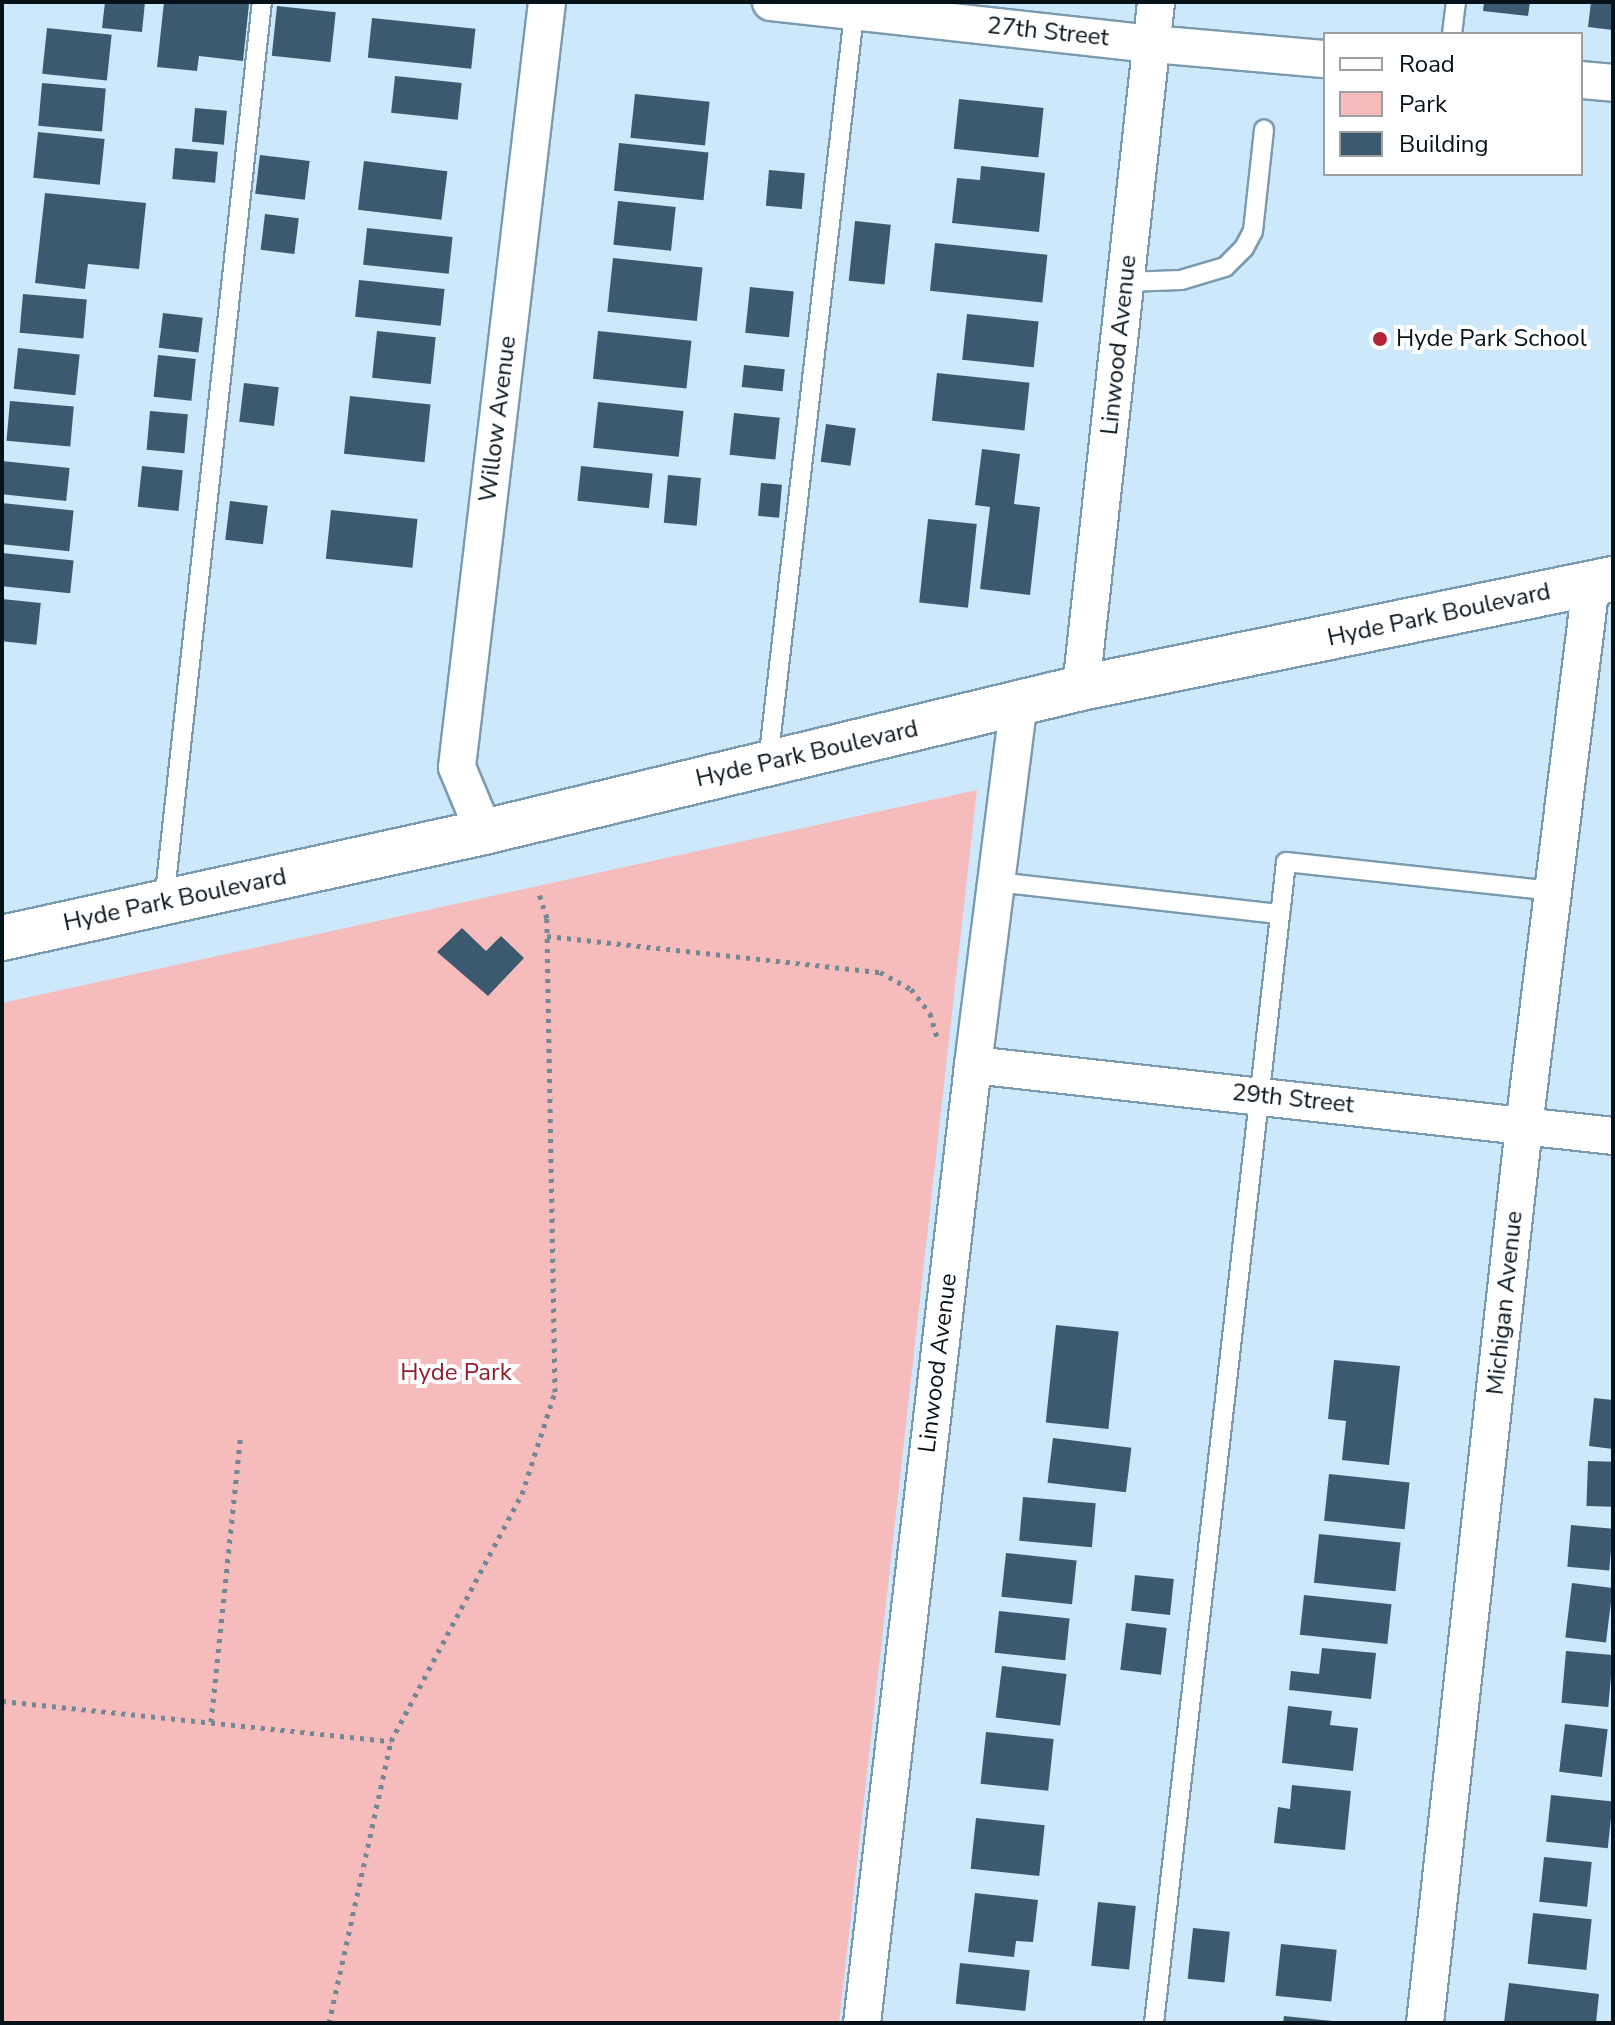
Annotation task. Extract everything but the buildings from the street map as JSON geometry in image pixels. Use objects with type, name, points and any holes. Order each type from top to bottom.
[{"type":"main road","name":"Hyde Park Boulevard","points":[[2,938],[484,832],[1081,688],[1602,581]]},
{"type":"street","name":"Willow Avenue","points":[[484,832],[457,767],[547,2]]},
{"type":"street","name":"27th Street","points":[[771,2],[855,7],[1152,44],[1323,59]]},
{"type":"street","name":"Linwood Avenue","points":[[1081,688],[1156,2]]},
{"type":"street","points":[[1583,80],[1613,83]]},
{"type":"street","name":"Michigan Avenue","points":[[1425,2023],[1552,891],[1602,581]]},
{"type":"street","name":"Linwood Avenue","points":[[862,2023],[973,1065],[1019,703]]},
{"type":"street","name":"29th Street","points":[[973,1065],[1613,1136]]},
{"type":"lane","points":[[164,902],[262,2]]},
{"type":"lane","points":[[1452,32],[1456,2]]},
{"type":"lane","points":[[768,763],[855,7]]},
{"type":"lane","points":[[1126,282],[1181,280],[1225,267],[1244,248],[1253,231],[1264,130]]},
{"type":"lane","points":[[1154,2023],[1286,862],[1552,891]]},
{"type":"lane","points":[[997,882],[1280,914]]},
{"type":"path","points":[[329,2023],[391,1741],[522,1494],[555,1392],[547,918],[539,894]]},
{"type":"path","points":[[547,936],[880,972],[911,989],[930,1013],[939,1044]]},
{"type":"path","points":[[211,1722],[240,1439]]},
{"type":"path","points":[[2,1701],[391,1741]]},
{"type":"green space","name":"Hyde Park","points":[[977,790],[839,2023],[2,2023],[2,1003]]},
{"type":"place","name":"Hyde Park School","points":[[1380,339]]}]
